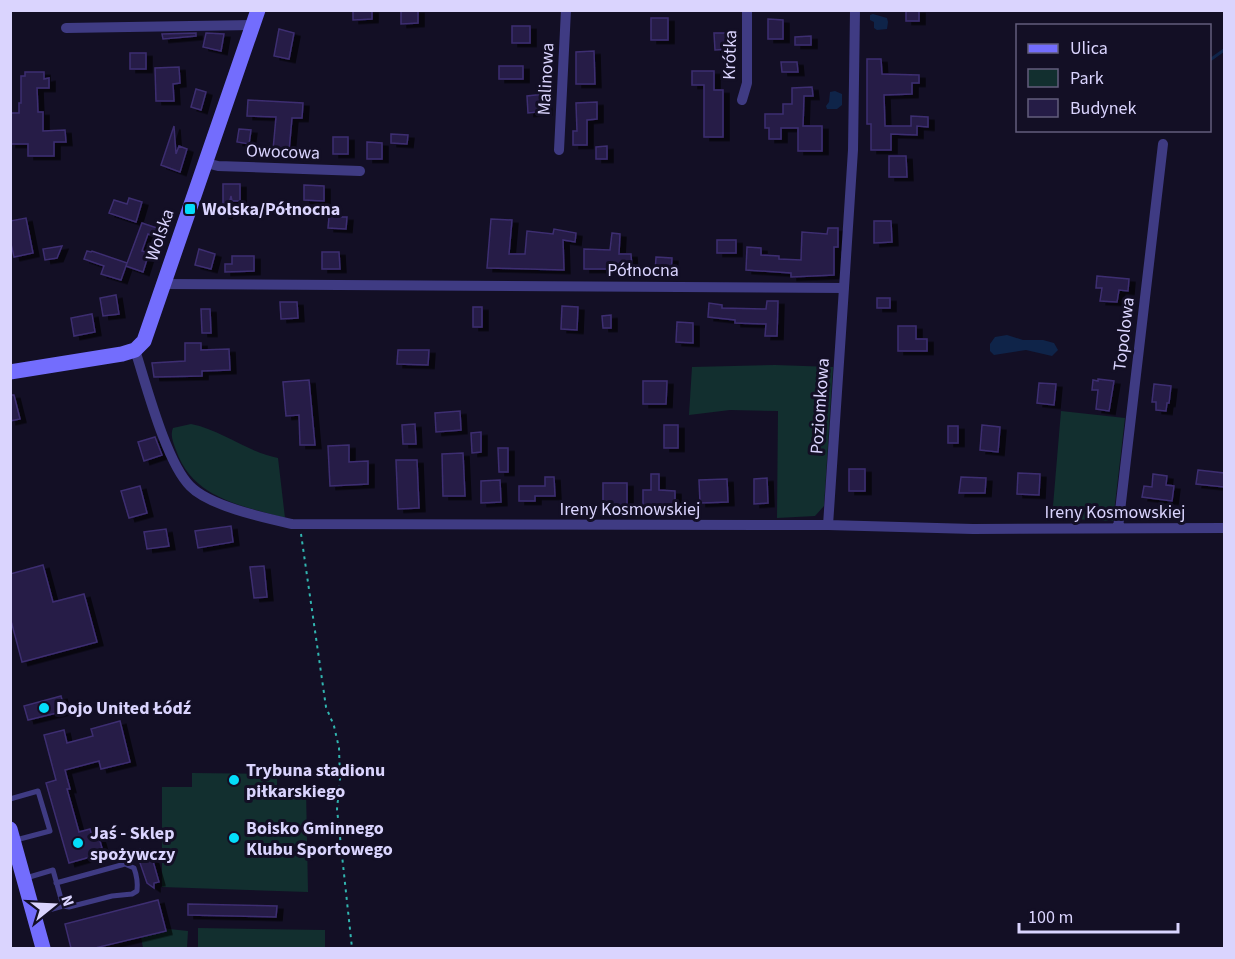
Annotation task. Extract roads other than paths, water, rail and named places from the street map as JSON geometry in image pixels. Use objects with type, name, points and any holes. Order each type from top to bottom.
[{"type":"street","name":"Malinowa","points":[[559,150],[566,10]]},
{"type":"street","name":"Krótka","points":[[741,100],[747,83],[747,10]]},
{"type":"street","points":[[844,288],[853,150],[855,10]]},
{"type":"street","points":[[66,28],[256,17]]},
{"type":"street","name":"Wolska","points":[[135,350],[144,340],[256,17]]},
{"type":"street","name":"Topolowa","points":[[1118,528],[1162,144]]},
{"type":"street","name":"Owocowa","points":[[206,163],[218,166],[360,171]]},
{"type":"street","name":"Północna","points":[[164,284],[844,288]]},
{"type":"street","name":"Poziomkowa","points":[[828,525],[844,288]]},
{"type":"street","points":[[10,372],[135,350]]},
{"type":"street","name":"Ireny Kosmowskiej","points":[[135,350],[171,456],[191,487],[215,502],[268,519],[300,525],[828,525],[973,530],[1224,528]]},
{"type":"street","points":[[12,835],[43,948]]},
{"type":"lane","points":[[10,799],[38,791],[50,831],[12,835]]},
{"type":"lane","points":[[34,914],[112,896],[132,894],[137,891],[138,884],[134,868],[125,864],[56,883]]},
{"type":"lane","points":[[24,879],[53,870],[63,906]]},
{"type":"water","points":[[870,15],[887,18],[887,29],[874,28],[874,22],[870,20]]},
{"type":"water","points":[[835,91],[842,94],[842,105],[837,109],[827,109],[830,92]]},
{"type":"water","points":[[1007,335],[1023,340],[1043,340],[1054,343],[1058,350],[1052,356],[1026,350],[994,355],[990,351],[990,344],[995,337]]},
{"type":"waterway","points":[[1211,59],[1224,50]]},
{"type":"place","name":"Wolska/Północna","points":[[190,209]]},
{"type":"place","name":"Dojo United Łódź","points":[[44,708]]},
{"type":"place","name":"Trybuna stadionu piłkarskiego","points":[[234,780]]},
{"type":"place","name":"Boisko Gminnego Klubu Sportowego","points":[[234,838]]},
{"type":"place","name":"Jaś - Sklep spożywczy","points":[[78,843]]}]
